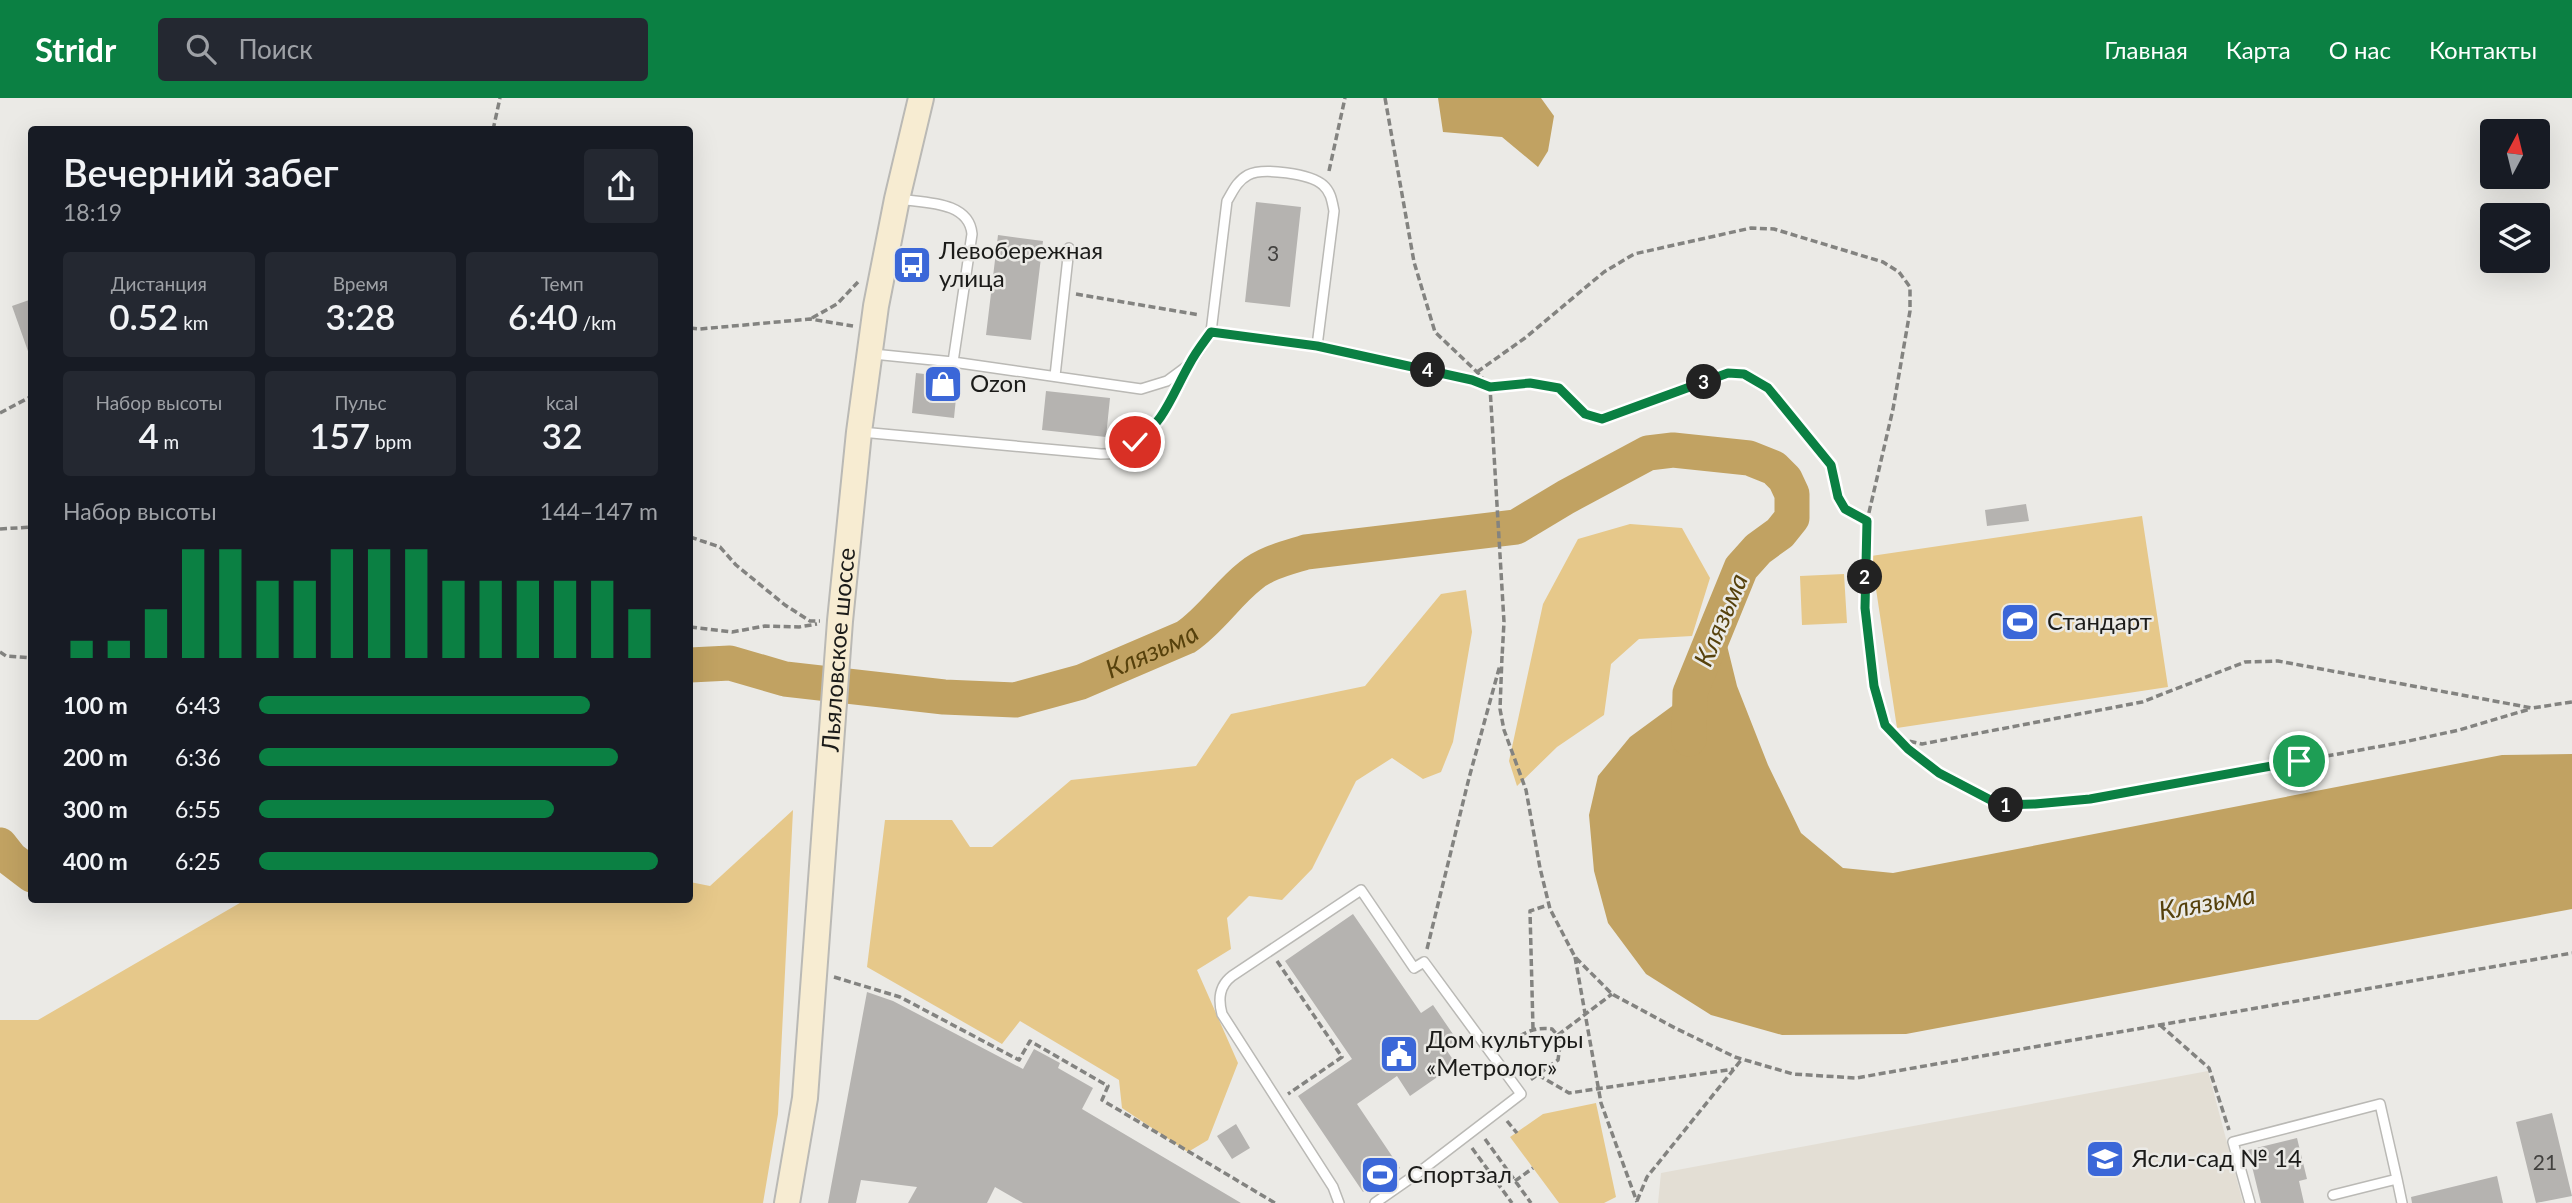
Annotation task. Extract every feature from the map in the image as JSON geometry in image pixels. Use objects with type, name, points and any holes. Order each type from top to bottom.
[{"type":"street","name":"Льяловское шоссе","points":[[787,1203],[805,1098],[840,621],[859,432],[884,268],[920,98]]},
{"type":"lane","points":[[859,432],[1101,454],[1123,452],[1142,438],[1164,413],[1189,364],[1211,332],[1227,201],[1237,184],[1250,174],[1267,172],[1304,176],[1325,187],[1332,198],[1334,211],[1317,346],[1211,332]]},
{"type":"lane","points":[[897,199],[948,206],[966,216],[971,223],[972,234],[953,362]]},
{"type":"lane","points":[[1055,376],[1069,248]]},
{"type":"lane","points":[[871,342],[953,362],[1141,388],[1167,381],[1189,364]]},
{"type":"lane","points":[[1339,1203],[1333,1187],[1222,1014],[1220,1004],[1224,982],[1361,890],[1414,968],[1424,962],[1521,1094],[1375,1203]]},
{"type":"lane","points":[[2250,1203],[2233,1142],[2380,1104],[2403,1203]]},
{"type":"lane","points":[[2333,1195],[2397,1179]]},
{"type":"path","points":[[494,126],[500,98]]},
{"type":"path","points":[[1325,187],[1345,98]]},
{"type":"path","points":[[1385,98],[1414,261],[1435,332],[1478,372],[1490,387],[1504,622],[1500,709],[1504,730],[1526,790],[1549,904],[1575,957],[1601,1103],[1637,1202]]},
{"type":"path","points":[[1478,372],[1524,338],[1604,271],[1634,254],[1751,228],[1774,229],[1883,262],[1899,272],[1910,287],[1910,311],[1893,409],[1867,521],[1865,608],[1874,686],[1885,725],[1899,739],[1939,773],[2000,805],[2090,799],[2459,730],[2532,708],[2572,702]]},
{"type":"path","points":[[693,328],[810,319],[837,304],[864,276],[884,268]]},
{"type":"path","points":[[1064,292],[1213,317]]},
{"type":"path","points":[[810,319],[871,342]]},
{"type":"path","points":[[1317,346],[1472,380],[1490,387],[1530,383],[1559,388],[1585,414],[1602,419],[1728,373],[1744,374],[1768,388],[1831,465],[1838,497],[1845,509],[1867,521]]},
{"type":"path","points":[[0,413],[28,398]]},
{"type":"path","points":[[0,529],[28,527]]},
{"type":"path","points":[[693,538],[720,547],[736,565],[785,605],[810,621],[840,621]]},
{"type":"path","points":[[693,627],[732,632],[765,626],[799,627],[840,621]]},
{"type":"path","points":[[0,652],[6,656],[28,659]]},
{"type":"path","points":[[1424,962],[1502,656]]},
{"type":"path","points":[[1899,739],[1922,744],[2142,702],[2245,662],[2278,662],[2532,708]]},
{"type":"path","points":[[1533,1029],[1530,911],[1549,904]]},
{"type":"path","points":[[1269,951],[1342,1057],[1278,1101]]},
{"type":"path","points":[[1575,957],[1612,994],[1675,1028],[1742,1059],[1793,1074],[1856,1078],[2572,953]]},
{"type":"path","points":[[814,970],[900,997],[1019,1060],[1030,1041],[1108,1086],[1102,1100],[1275,1203]]},
{"type":"path","points":[[1558,1035],[1612,994]]},
{"type":"path","points":[[2160,1025],[2209,1068],[2233,1142]]},
{"type":"path","points":[[1493,1056],[1526,1031],[1533,1029],[1552,1029],[1561,1039],[1558,1060],[1518,1090]]},
{"type":"path","points":[[1637,1202],[1647,1177],[1742,1059]]},
{"type":"path","points":[[1538,1075],[1569,1093],[1734,1069]]},
{"type":"path","points":[[1477,1127],[1531,1203]]},
{"type":"path","points":[[1464,1137],[1512,1203]]},
{"type":"path","points":[[1515,1181],[1533,1168]]},
{"type":"shaded area","name":"Стандарт","points":[[2142,516],[2168,687],[1897,728],[1871,556]]},
{"type":"shaded area","points":[[1630,524],[1682,528],[1710,578],[1692,636],[1639,639],[1611,664],[1604,715],[1557,747],[1517,786],[1509,761],[1543,604],[1578,539]]},
{"type":"shaded area","points":[[1844,574],[1847,623],[1802,625],[1800,576]]},
{"type":"shaded area","points":[[1466,590],[1472,632],[1453,742],[1441,772],[1423,779],[1392,758],[1356,781],[1312,869],[1282,900],[1249,896],[1227,918],[1231,949],[1197,970],[1238,1063],[1208,1140],[1188,1152],[1122,1108],[1119,1080],[1020,1021],[1002,1044],[867,967],[885,820],[952,820],[970,847],[992,847],[1071,780],[1196,766],[1231,714],[1365,686],[1441,594]]},
{"type":"shaded area","points":[[793,810],[778,1114],[763,1203],[0,1203],[0,1020],[38,1020],[240,903],[693,903],[693,883],[710,886]]},
{"type":"shaded area","points":[[2208,1071],[2243,1203],[1658,1203],[1661,1173]]},
{"type":"shaded area","points":[[1596,1103],[1616,1197],[1604,1203],[1559,1203],[1510,1137],[1543,1114]]},
{"type":"water","points":[[1438,98],[1541,98],[1554,116],[1548,151],[1538,167],[1502,137],[1443,132]]},
{"type":"water","points":[[1721,621],[1737,686],[1768,765],[1801,833],[1843,868],[1893,873],[2502,755],[2572,754],[2572,909],[1906,1034],[1782,1035],[1711,1015],[1646,974],[1608,923],[1594,871],[1589,815],[1598,776],[1630,737],[1690,693]]},
{"type":"building","points":[[1256,202],[1301,207],[1290,307],[1245,302]]},
{"type":"building","points":[[998,235],[1043,241],[1031,340],[986,335]]},
{"type":"building","points":[[28,300],[28,351],[12,306]]},
{"type":"building","points":[[916,373],[958,378],[954,418],[912,413]]},
{"type":"building","points":[[1046,391],[1110,398],[1106,437],[1042,430]]},
{"type":"building","points":[[2026,504],[2029,521],[1987,526],[1985,510]]},
{"type":"building","name":"Дом культуры «Метролог»","points":[[1353,914],[1421,1013],[1433,1005],[1457,1040],[1445,1048],[1456,1064],[1410,1096],[1397,1076],[1357,1104],[1400,1168],[1363,1192],[1298,1096],[1352,1059],[1285,961]]},
{"type":"building","points":[[867,992],[893,1001],[1023,1069],[1034,1049],[1060,1063],[1058,1068],[1093,1088],[1082,1109],[1241,1203],[1023,1203],[995,1187],[987,1203],[908,1203],[917,1187],[861,1180],[856,1203],[828,1203]]},
{"type":"building","points":[[2552,1113],[2572,1196],[2536,1203],[2516,1122]]},
{"type":"building","points":[[1236,1124],[1250,1148],[1232,1159],[1217,1136]]},
{"type":"building","points":[[2297,1138],[2307,1179],[2299,1181],[2304,1203],[2261,1203],[2248,1150]]},
{"type":"building","points":[[2497,1176],[2503,1203],[2412,1203],[2411,1197]]},
{"type":"waterway","name":"Клязьма","points":[[693,665],[730,663],[785,679],[944,697],[1015,700],[1081,682],[1186,637],[1250,576],[1284,559],[1306,552],[1516,527],[1648,453],[1673,450],[1749,458],[1774,468],[1785,479],[1792,494],[1792,518],[1780,533],[1758,549],[1741,568],[1690,693],[1689,739]]},
{"type":"waterway","name":"Клязьма","points":[[0,845],[11,859],[28,872]]},
{"type":"place","name":"Левобережная улица","points":[[912,265]]},
{"type":"place","name":"Ozon","points":[[943,384]]},
{"type":"place","name":"Стандарт","points":[[2020,622]]},
{"type":"place","name":"Дом культуры «Метролог»","points":[[1399,1054]]},
{"type":"place","name":"Ясли-сад № 14","points":[[2105,1159]]},
{"type":"place","name":"Спортзал","points":[[1380,1175]]},
{"type":"route","points":[[1135,442],[1142,438],[1168,408],[1189,364],[1211,332],[1317,346],[1472,380],[1490,387],[1530,383],[1559,388],[1585,414],[1602,419],[1728,373],[1744,374],[1768,388],[1831,465],[1838,497],[1845,509],[1867,521],[1865,608],[1874,686],[1885,725],[1908,749],[1939,773],[2000,805],[2035,804],[2090,799],[2299,761]]}]
